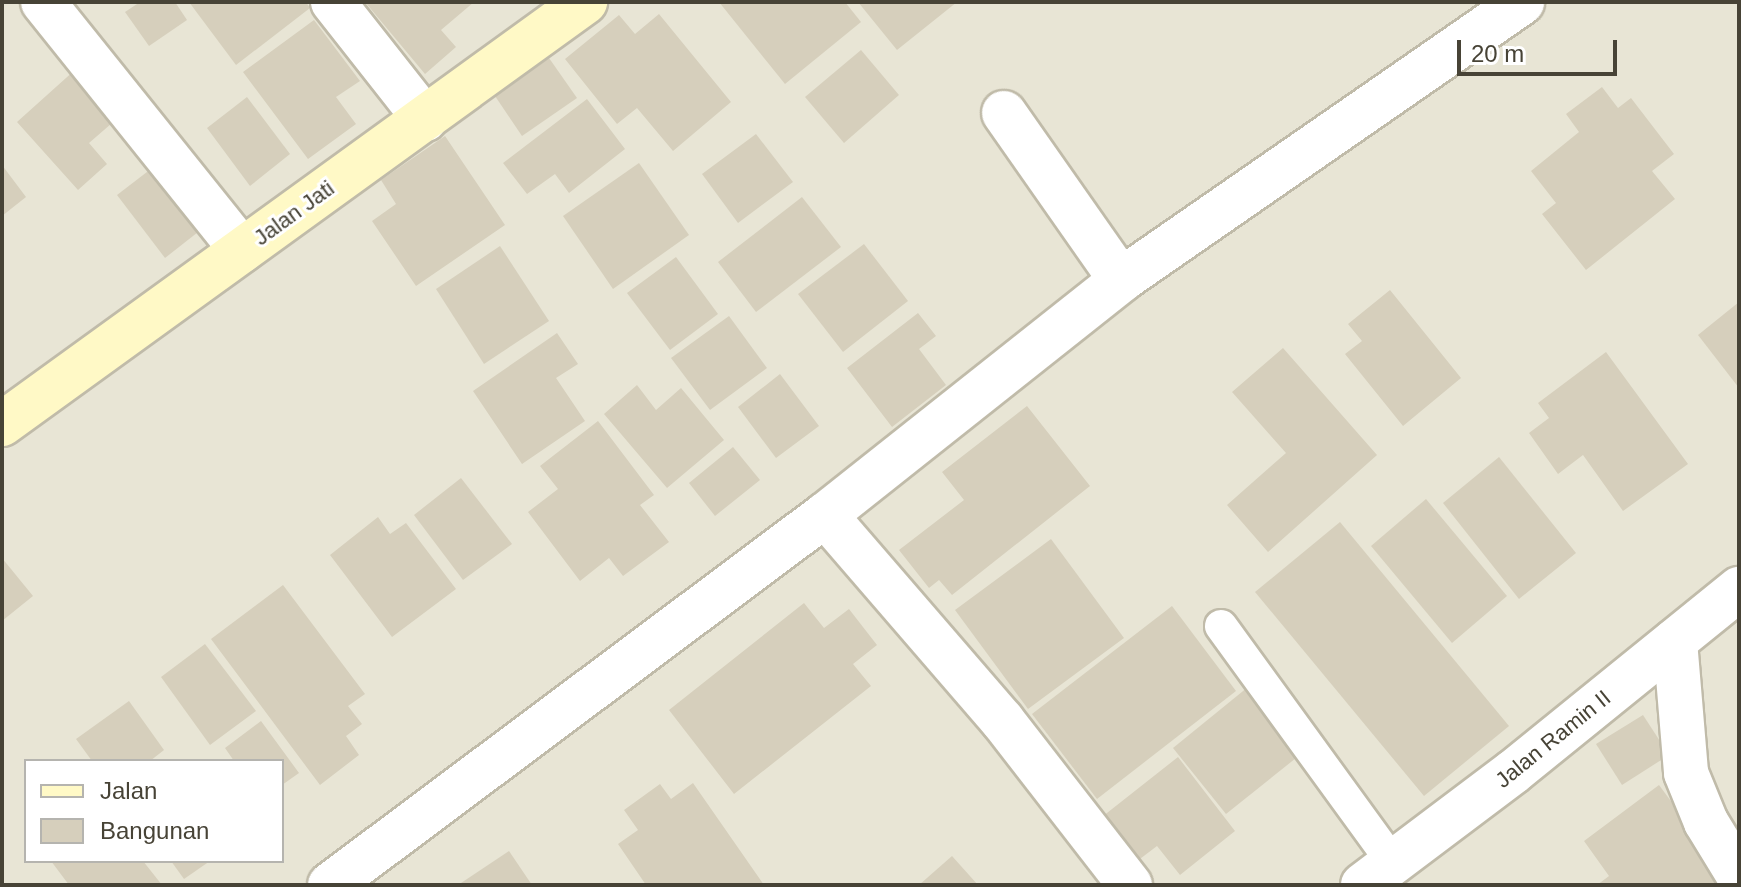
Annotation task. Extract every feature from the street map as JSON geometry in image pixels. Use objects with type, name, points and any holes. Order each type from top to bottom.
[{"type":"street","points":[[43,2],[242,250]]},
{"type":"street","points":[[333,2],[425,119]]},
{"type":"street","name":"Jalan Jati","points":[[2,424],[585,2]]},
{"type":"street","points":[[330,885],[825,515],[1121,280],[1522,2]]},
{"type":"street","points":[[1004,113],[1121,280]]},
{"type":"street","points":[[825,515],[1002,720],[1130,885]]},
{"type":"street","name":"Jalan Ramin II","points":[[1378,874],[1739,589]]},
{"type":"street","points":[[1675,641],[1686,773],[1706,822],[1739,876]]},
{"type":"lane","points":[[1221,626],[1378,874]]},
{"type":"shaded area","points":[[2,2],[1739,2],[1739,885],[2,885]]},
{"type":"building","points":[[140,2],[175,2],[187,20],[149,46],[125,12]]},
{"type":"building","points":[[189,2],[306,2],[310,8],[236,65]]},
{"type":"building","points":[[365,2],[474,2],[441,30],[456,47],[425,74]]},
{"type":"building","points":[[719,2],[845,2],[861,22],[785,84]]},
{"type":"building","points":[[858,2],[957,2],[897,50]]},
{"type":"building","points":[[659,14],[731,102],[673,151],[637,108],[617,124],[565,59],[619,15],[635,34]]},
{"type":"building","points":[[314,20],[360,81],[336,97],[356,124],[308,159],[243,72]]},
{"type":"building","points":[[861,50],[899,95],[844,143],[805,97]]},
{"type":"building","points":[[549,58],[577,98],[522,136],[495,96]]},
{"type":"building","points":[[76,69],[119,117],[89,143],[107,164],[78,190],[17,122]]},
{"type":"building","points":[[1602,87],[1618,108],[1631,98],[1674,154],[1652,171],[1675,199],[1586,270],[1542,214],[1556,203],[1531,171],[1579,132],[1566,114]]},
{"type":"building","points":[[247,97],[290,154],[250,186],[207,128]]},
{"type":"building","points":[[587,99],[625,149],[569,193],[555,174],[527,194],[503,163]]},
{"type":"building","points":[[756,134],[793,182],[738,223],[702,174]]},
{"type":"building","points":[[445,136],[505,225],[416,286],[372,221],[396,204],[381,180]]},
{"type":"building","points":[[160,162],[207,225],[165,258],[117,195]]},
{"type":"building","points":[[639,163],[689,235],[613,289],[563,216]]},
{"type":"building","points":[[2,165],[26,197],[2,216]]},
{"type":"building","points":[[802,197],[841,247],[756,312],[718,262]]},
{"type":"building","points":[[864,244],[908,301],[843,352],[798,294]]},
{"type":"building","points":[[500,246],[549,321],[484,364],[436,289]]},
{"type":"building","points":[[676,257],[718,314],[670,350],[627,293]]},
{"type":"building","points":[[1390,290],[1461,378],[1403,426],[1345,354],[1362,341],[1348,324]]},
{"type":"building","points":[[1739,302],[1739,388],[1698,335]]},
{"type":"building","points":[[918,313],[936,336],[919,349],[946,385],[892,427],[847,368]]},
{"type":"building","points":[[729,316],[767,368],[710,410],[671,358]]},
{"type":"building","points":[[557,333],[578,364],[556,378],[585,421],[522,464],[473,391]]},
{"type":"building","points":[[1283,348],[1377,455],[1268,552],[1227,505],[1286,453],[1232,392]]},
{"type":"building","points":[[1606,352],[1688,464],[1623,511],[1583,455],[1558,474],[1529,433],[1549,418],[1538,403]]},
{"type":"building","points":[[780,374],[819,426],[776,458],[738,407]]},
{"type":"building","points":[[637,385],[656,410],[681,388],[724,440],[667,488],[604,414]]},
{"type":"building","points":[[1027,406],[1090,486],[952,595],[939,580],[929,588],[899,550],[964,500],[942,472]]},
{"type":"building","points":[[598,421],[654,495],[640,505],[669,542],[623,576],[609,558],[580,581],[528,512],[558,489],[540,466]]},
{"type":"building","points":[[733,447],[760,480],[715,516],[689,483]]},
{"type":"building","points":[[1499,457],[1576,553],[1519,599],[1443,503]]},
{"type":"building","points":[[461,478],[512,544],[463,580],[414,515]]},
{"type":"building","points":[[1426,499],[1507,596],[1452,643],[1371,546]]},
{"type":"building","points":[[378,517],[390,534],[406,523],[456,589],[392,637],[330,555]]},
{"type":"building","points":[[1340,522],[1509,726],[1424,796],[1255,592]]},
{"type":"building","points":[[1051,539],[1124,638],[1028,709],[955,610]]},
{"type":"building","points":[[2,558],[33,596],[2,621]]},
{"type":"building","points":[[283,585],[365,694],[348,706],[362,724],[346,736],[359,755],[320,785],[211,639]]},
{"type":"building","points":[[804,603],[824,628],[849,609],[877,645],[853,664],[871,686],[734,794],[669,710]]},
{"type":"building","points":[[1172,606],[1236,691],[1097,799],[1032,714]]},
{"type":"building","points":[[205,644],[256,711],[210,745],[161,677]]},
{"type":"building","points":[[1248,687],[1301,754],[1226,814],[1173,748]]},
{"type":"building","points":[[129,701],[164,750],[153,759],[91,759],[76,739]]},
{"type":"building","points":[[1643,715],[1669,755],[1622,785],[1596,744]]},
{"type":"building","points":[[261,721],[299,773],[284,784],[284,759],[233,759],[225,748]]},
{"type":"building","points":[[1178,757],[1235,831],[1180,875],[1157,846],[1128,868],[1093,824]]},
{"type":"building","points":[[693,783],[764,885],[646,885],[618,844],[638,830],[624,810],[660,784],[671,799]]},
{"type":"building","points":[[1659,785],[1733,885],[1597,885],[1609,876],[1584,841]]},
{"type":"building","points":[[509,851],[532,885],[458,885]]},
{"type":"building","points":[[952,856],[978,885],[919,885]]},
{"type":"building","points":[[52,863],[145,863],[162,885],[69,885]]},
{"type":"building","points":[[172,863],[207,863],[184,879]]}]
